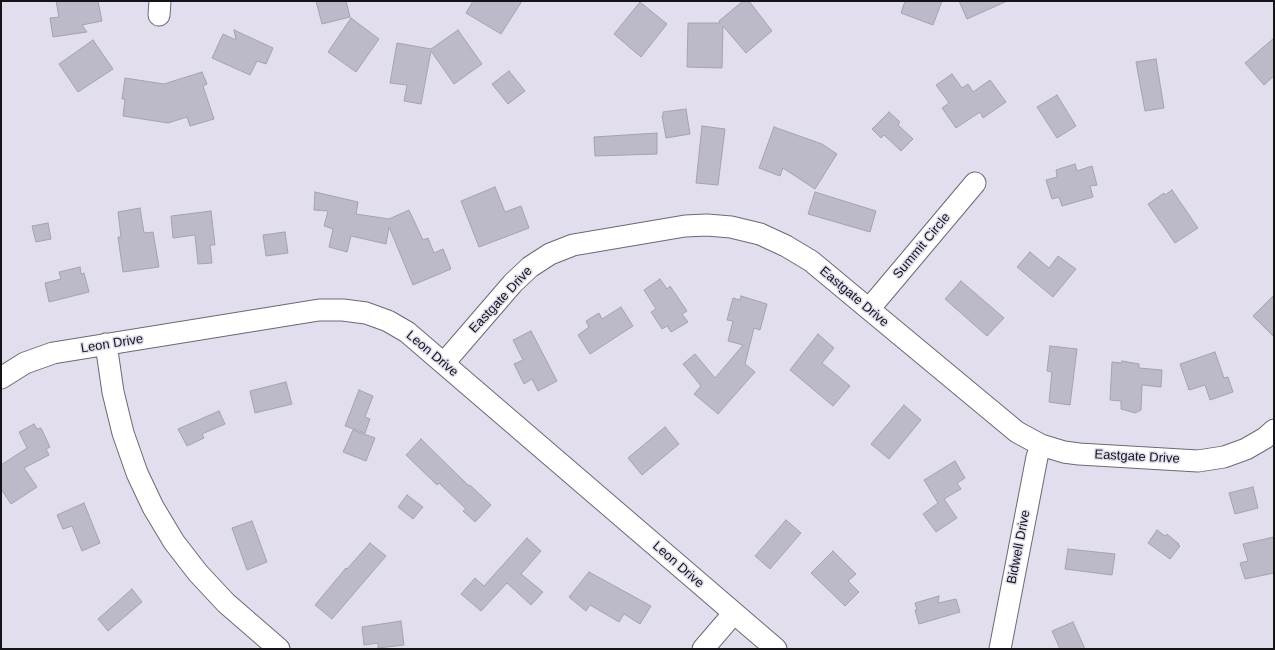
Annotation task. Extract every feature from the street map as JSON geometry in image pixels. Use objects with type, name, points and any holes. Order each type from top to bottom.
[{"type":"street","name":"Summit Circle","points":[[869,309],[975,183]]},
{"type":"street","name":"Eastgate Drive","points":[[444,363],[513,283],[530,267],[550,254],[573,245],[685,226],[707,224],[731,227],[760,234],[786,246],[811,261],[1017,432],[1040,445],[1064,452],[1079,454],[1198,461],[1224,457],[1246,449],[1265,438],[1274,430]]},
{"type":"street","name":"Leon Drive","points":[[1,378],[25,364],[53,353],[319,310],[344,310],[366,313],[388,321],[407,332],[776,649]]},
{"type":"street","points":[[106,344],[113,392],[123,433],[137,473],[153,507],[174,542],[198,573],[226,603],[278,649]]},
{"type":"street","name":"Bidwell Drive","points":[[1000,649],[1040,445]]},
{"type":"street","points":[[703,649],[734,613]]},
{"type":"building","points":[[56,1],[98,1],[102,21],[82,25],[87,32],[53,37],[50,18],[59,17]]},
{"type":"building","points":[[316,1],[346,1],[350,17],[322,24]]},
{"type":"building","points":[[473,1],[522,1],[501,34],[466,13]]},
{"type":"building","points":[[743,1],[749,1],[772,31],[746,53],[723,26],[722,68],[687,67],[688,23],[720,23],[719,21]]},
{"type":"building","points":[[905,1],[942,1],[933,25],[901,13]]},
{"type":"building","points":[[959,1],[1007,1],[967,19]]},
{"type":"building","points":[[640,2],[667,24],[641,57],[614,34]]},
{"type":"building","points":[[351,18],[379,39],[356,72],[328,52]]},
{"type":"building","points":[[234,30],[273,48],[266,64],[257,61],[250,75],[212,58],[223,34],[236,40]]},
{"type":"building","points":[[458,30],[482,64],[454,84],[431,51],[421,104],[404,101],[407,85],[390,83],[397,43],[431,49]]},
{"type":"building","points":[[1274,38],[1274,76],[1264,85],[1245,63]]},
{"type":"building","points":[[93,40],[113,69],[78,92],[59,64]]},
{"type":"building","points":[[1156,59],[1164,108],[1145,111],[1136,62]]},
{"type":"building","points":[[509,71],[525,91],[508,104],[492,84]]},
{"type":"building","points":[[202,72],[207,84],[203,86],[214,119],[190,126],[187,117],[168,123],[123,116],[125,99],[122,99],[125,78],[164,84]]},
{"type":"building","points":[[952,74],[962,88],[968,84],[973,92],[990,80],[1006,102],[983,118],[980,112],[956,128],[942,108],[949,103],[936,85]]},
{"type":"building","points":[[1057,95],[1076,126],[1057,138],[1037,107]]},
{"type":"building","points":[[686,109],[690,134],[666,138],[662,116],[663,112]]},
{"type":"building","points":[[889,112],[900,122],[898,125],[913,139],[901,151],[884,135],[881,138],[872,129]]},
{"type":"building","points":[[702,126],[725,129],[718,185],[696,183]]},
{"type":"building","points":[[774,127],[822,144],[837,154],[815,189],[783,168],[780,176],[759,168]]},
{"type":"building","points":[[657,133],[657,154],[595,156],[594,137]]},
{"type":"building","points":[[1075,164],[1077,171],[1092,166],[1097,185],[1090,186],[1093,197],[1062,206],[1059,197],[1052,199],[1046,180],[1057,177],[1056,170]]},
{"type":"building","points":[[495,187],[505,212],[521,206],[529,228],[479,247],[461,201]]},
{"type":"building","points":[[1172,190],[1198,228],[1175,243],[1148,204],[1164,193],[1165,195]]},
{"type":"building","points":[[315,192],[358,202],[356,214],[389,219],[409,210],[423,240],[428,238],[434,253],[443,249],[451,269],[413,285],[389,227],[386,244],[351,236],[347,252],[329,247],[333,229],[324,226],[328,211],[314,210]]},
{"type":"building","points":[[815,192],[876,211],[870,232],[808,214]]},
{"type":"building","points":[[140,208],[144,233],[153,232],[159,267],[123,272],[118,237],[121,237],[118,212]]},
{"type":"building","points":[[211,211],[215,245],[210,245],[212,263],[198,264],[195,235],[173,238],[171,216]]},
{"type":"building","points":[[48,223],[51,239],[36,242],[32,226]]},
{"type":"building","points":[[285,232],[288,253],[266,256],[263,235]]},
{"type":"building","points":[[1030,252],[1049,268],[1058,256],[1076,269],[1053,297],[1017,267]]},
{"type":"building","points":[[80,267],[81,274],[84,273],[89,292],[49,302],[45,283],[61,279],[59,272]]},
{"type":"building","points":[[660,279],[667,289],[670,286],[687,311],[682,314],[688,322],[671,332],[667,326],[662,329],[651,312],[656,309],[644,290]]},
{"type":"building","points":[[961,281],[1004,318],[987,336],[945,299]]},
{"type":"building","points":[[1274,295],[1274,337],[1253,316]]},
{"type":"building","points":[[741,296],[767,304],[760,330],[754,328],[745,364],[755,372],[718,414],[694,394],[701,386],[683,364],[695,354],[715,378],[743,345],[728,341],[733,321],[727,320],[733,298],[740,300]]},
{"type":"building","points":[[621,307],[633,326],[590,354],[578,335],[589,327],[586,321],[599,313],[602,319]]},
{"type":"building","points":[[531,331],[557,381],[538,391],[532,379],[524,384],[514,364],[523,360],[513,340]]},
{"type":"building","points":[[818,334],[834,348],[822,363],[850,386],[833,406],[790,370]]},
{"type":"building","points":[[1050,346],[1077,349],[1070,405],[1049,402],[1052,372],[1047,371]]},
{"type":"building","points":[[1215,352],[1224,378],[1228,377],[1233,392],[1210,400],[1205,385],[1189,390],[1180,364]]},
{"type":"building","points":[[1122,361],[1139,364],[1139,368],[1162,370],[1161,387],[1142,385],[1141,410],[1135,413],[1121,409],[1121,401],[1110,400],[1112,362],[1122,363]]},
{"type":"building","points":[[286,382],[292,404],[255,413],[250,391]]},
{"type":"building","points":[[359,390],[373,396],[365,417],[370,419],[365,433],[345,426]]},
{"type":"building","points":[[904,405],[921,420],[889,459],[871,444]]},
{"type":"building","points":[[219,411],[225,424],[202,434],[204,438],[187,446],[178,429]]},
{"type":"building","points":[[34,424],[37,429],[41,428],[50,447],[46,449],[49,455],[24,468],[37,487],[11,504],[1,489],[1,465],[27,448],[19,432]]},
{"type":"building","points":[[665,427],[679,444],[642,475],[628,458]]},
{"type":"building","points":[[353,430],[375,438],[366,461],[343,452]]},
{"type":"building","points":[[421,439],[469,486],[470,485],[491,505],[475,522],[463,511],[466,509],[439,483],[437,485],[406,455]]},
{"type":"building","points":[[955,461],[965,478],[957,483],[961,489],[944,499],[957,518],[936,532],[923,514],[938,503],[924,480]]},
{"type":"building","points":[[1253,487],[1258,508],[1235,514],[1229,493]]},
{"type":"building","points":[[407,495],[423,507],[413,519],[398,507]]},
{"type":"building","points":[[84,503],[100,543],[82,551],[72,526],[63,529],[57,515]]},
{"type":"building","points":[[786,520],[801,533],[770,569],[755,556]]},
{"type":"building","points":[[252,521],[267,562],[247,570],[232,528]]},
{"type":"building","points":[[1157,530],[1165,536],[1167,534],[1180,546],[1170,559],[1148,543]]},
{"type":"building","points":[[1274,537],[1274,573],[1245,579],[1240,563],[1248,561],[1243,544]]},
{"type":"building","points":[[527,538],[541,551],[521,574],[543,592],[531,605],[507,583],[481,611],[461,594],[475,578],[484,586]]},
{"type":"building","points":[[370,543],[386,556],[332,619],[315,605],[346,568],[347,569]]},
{"type":"building","points":[[1068,549],[1115,554],[1112,575],[1065,569]]},
{"type":"building","points":[[833,551],[856,574],[848,581],[859,592],[845,606],[811,573]]},
{"type":"building","points":[[589,572],[651,606],[640,624],[624,614],[619,622],[590,605],[586,611],[569,597]]},
{"type":"building","points":[[132,589],[142,602],[108,631],[98,619]]},
{"type":"building","points":[[939,596],[938,603],[956,599],[960,612],[919,624],[915,610],[917,610],[915,603]]},
{"type":"building","points":[[401,621],[404,645],[378,648],[378,643],[364,645],[362,627]]},
{"type":"building","points":[[1073,622],[1085,649],[1060,649],[1052,631]]}]
